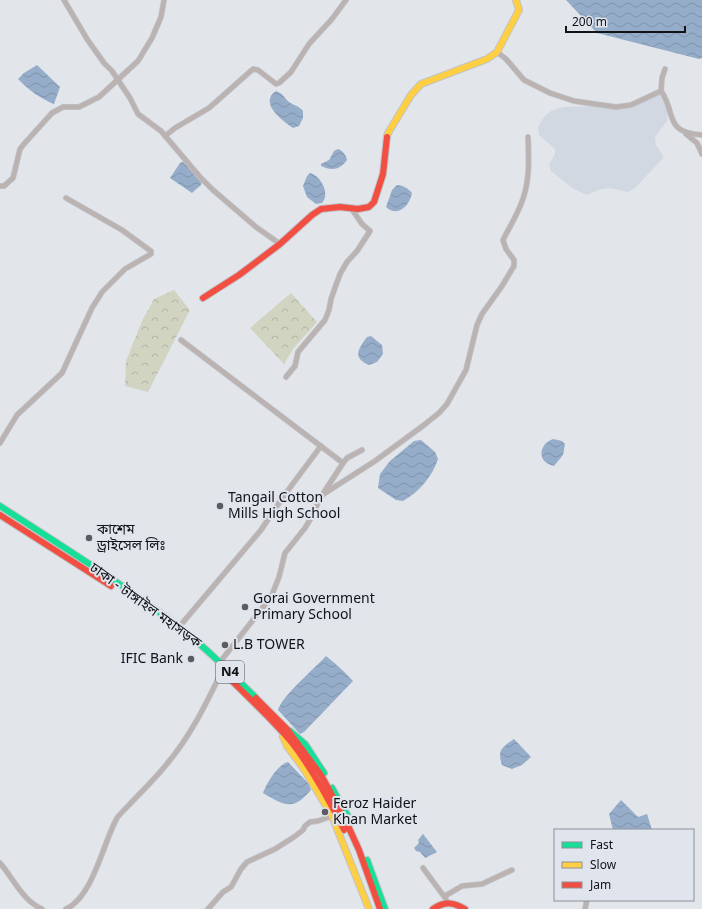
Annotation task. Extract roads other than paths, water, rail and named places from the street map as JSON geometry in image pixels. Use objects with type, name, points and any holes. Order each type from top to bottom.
[{"type":"main road","points":[[203,298],[239,275],[280,244],[312,215],[322,209],[340,206],[358,209],[369,207],[374,202],[383,174],[385,148],[388,134],[402,107],[416,88],[428,81],[487,59],[496,52],[508,33],[519,10],[516,0]]},
{"type":"main road","name":"ঢাকা - টাঙ্গাইল মহাসড়ক","points":[[0,506],[180,627],[220,662],[284,730],[316,777],[336,815],[354,852],[375,909]]},
{"type":"main road","name":"ঢাকা - টাঙ্গাইল মহাসড়ক","points":[[0,515],[148,610],[199,650],[303,749],[321,775],[344,817],[359,850],[380,909]]},
{"type":"main road","points":[[35,538],[39,531]]},
{"type":"main road","points":[[284,730],[287,746],[304,769],[332,816],[369,909]]},
{"type":"main road","points":[[284,730],[298,735],[316,760],[345,810],[364,852],[385,909]]},
{"type":"main road","points":[[433,909],[446,899],[465,909]]},
{"type":"street","points":[[64,0],[87,39],[117,79],[138,114],[161,131],[213,190],[256,227],[280,244]]},
{"type":"street","points":[[0,186],[4,186],[13,178],[20,149],[52,113],[63,108],[79,108],[99,97],[138,61],[152,38],[161,17],[164,0]]},
{"type":"street","points":[[165,136],[175,128],[209,108],[253,69],[258,70],[276,84],[279,84],[291,72],[310,44],[346,0]]},
{"type":"street","points":[[496,52],[506,59],[524,80],[550,93],[574,101],[616,107],[630,105],[661,91]]},
{"type":"street","points":[[666,69],[662,78],[661,91],[665,97],[671,119],[676,126],[697,143],[702,154]]},
{"type":"street","points":[[685,133],[702,135]]},
{"type":"street","points":[[322,495],[375,461],[424,425],[439,413],[454,393],[466,370],[477,325],[482,314],[514,266],[514,260],[506,249],[503,240],[521,204],[528,182],[528,137]]},
{"type":"street","points":[[0,443],[17,415],[62,373],[92,308],[102,292],[125,269],[151,254],[148,249],[122,230],[66,198]]},
{"type":"street","points":[[286,377],[295,366],[298,352],[325,320],[330,310],[331,300],[340,274],[370,231],[362,224],[351,208]]},
{"type":"street","points":[[181,340],[343,463]]},
{"type":"street","points":[[180,627],[261,530],[283,497],[321,446]]},
{"type":"street","points":[[220,662],[271,597],[279,577],[285,553],[305,528],[314,513],[319,500],[343,463],[347,458],[362,450]]},
{"type":"street","points":[[66,909],[81,897],[86,889],[118,818],[166,765],[179,748],[200,716],[222,671]]},
{"type":"street","points":[[208,909],[223,892],[231,887],[241,869],[247,862],[275,849],[294,837],[310,822],[332,816]]},
{"type":"street","points":[[0,863],[25,896],[38,908],[42,909]]},
{"type":"street","points":[[423,868],[446,899],[462,886],[482,884],[512,870]]},
{"type":"water","points":[[566,0],[702,0],[702,58],[699,59],[597,33]]},
{"type":"water","points":[[37,65],[60,87],[54,104],[34,93],[18,79],[24,73]]},
{"type":"water","points":[[276,91],[303,111],[303,118],[299,126],[293,128],[274,111],[270,101],[271,96]]},
{"type":"water","points":[[338,149],[343,152],[347,160],[342,166],[336,169],[329,169],[321,166],[321,164],[329,160],[334,151]]},
{"type":"water","points":[[184,161],[202,181],[201,185],[192,193],[170,178],[180,163]]},
{"type":"water","points":[[310,173],[316,176],[324,186],[325,197],[322,203],[316,204],[307,197],[303,186],[307,176]]},
{"type":"water","points":[[397,185],[405,187],[412,193],[406,206],[399,211],[395,211],[386,207],[392,190]]},
{"type":"water","points":[[371,336],[382,345],[383,354],[377,362],[369,365],[360,359],[358,353],[361,345],[367,337]]},
{"type":"water","points":[[553,439],[562,441],[565,444],[563,455],[554,466],[544,461],[542,457],[545,444]]},
{"type":"water","points":[[421,440],[435,452],[438,459],[429,478],[420,489],[403,501],[396,500],[378,488],[380,474],[390,461],[414,441]]},
{"type":"water","points":[[326,656],[353,681],[304,732],[300,734],[278,710],[292,690]]},
{"type":"water","points":[[514,739],[531,757],[522,765],[512,769],[502,765],[500,752],[506,744]]},
{"type":"water","points":[[288,762],[309,784],[311,790],[305,797],[294,804],[277,801],[263,793],[276,770]]},
{"type":"water","points":[[621,800],[638,817],[647,814],[652,829],[613,829],[609,814]]},
{"type":"water","points":[[423,834],[437,852],[425,858],[414,848],[419,843],[418,840]]},
{"type":"place","name":"Tangail Cotton Mills High School","points":[[220,506]]},
{"type":"place","name":"কাশেম ড্রাইসেল লিঃ","points":[[89,538]]},
{"type":"place","name":"Gorai Government Primary School","points":[[245,607]]},
{"type":"place","name":"L.B TOWER","points":[[225,645]]},
{"type":"place","name":"IFIC Bank","points":[[191,659]]},
{"type":"place","name":"Feroz Haider Khan Market","points":[[325,812]]}]
